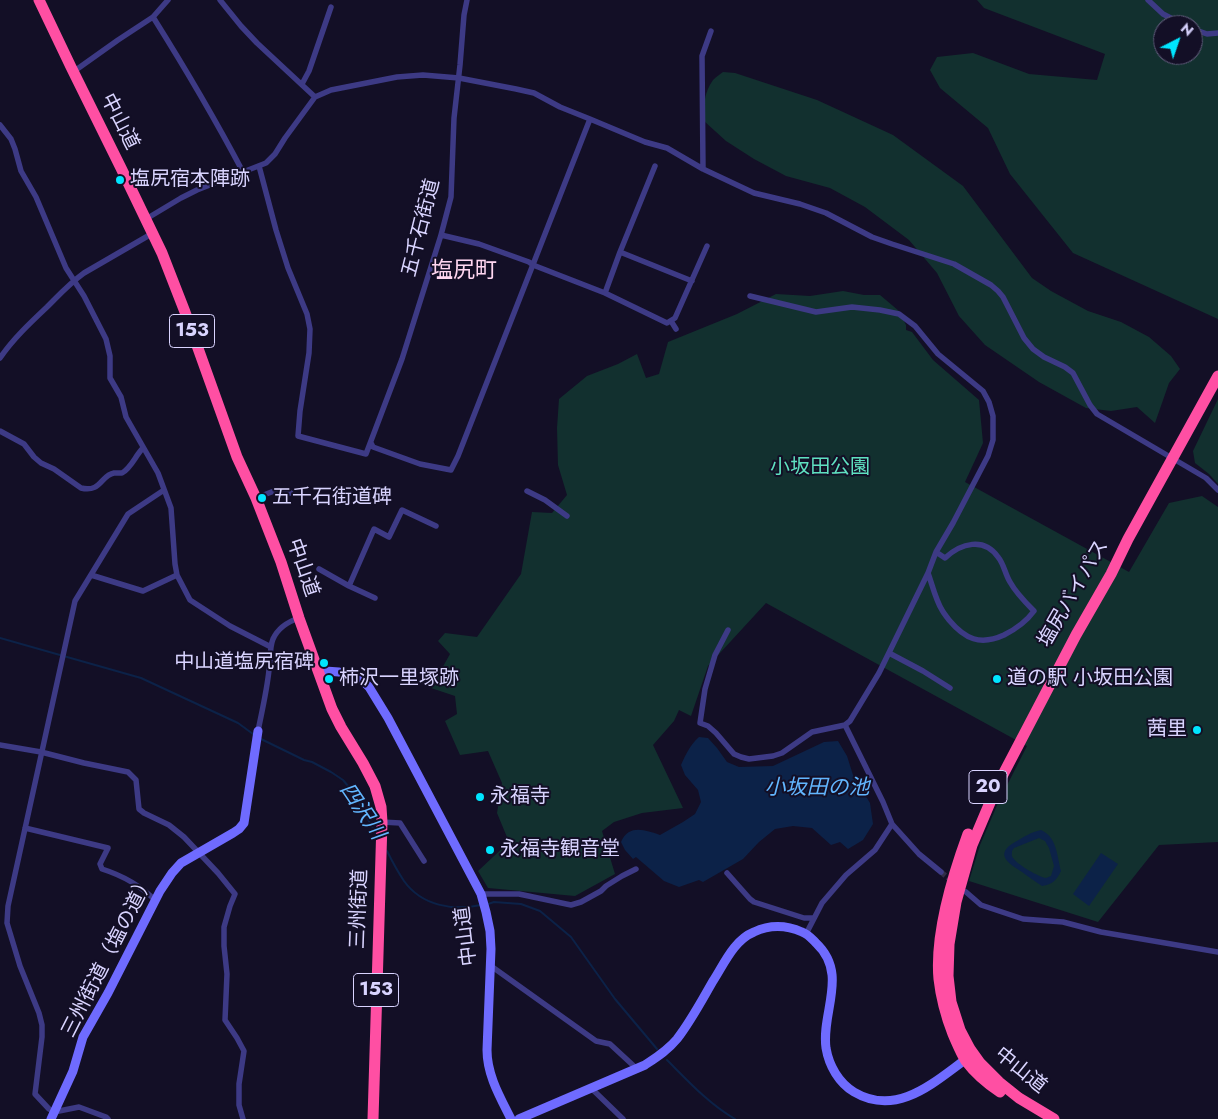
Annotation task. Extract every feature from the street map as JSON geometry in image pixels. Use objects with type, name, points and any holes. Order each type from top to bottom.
[{"type":"highway","name":"中山道","points":[[40,0],[73,72],[162,253],[237,457],[256,498],[281,562],[319,673]]},
{"type":"highway","name":"塩尻バイパス","points":[[970,1057],[949,1024],[939,977],[939,948],[942,928],[958,862],[987,790],[1000,764],[1109,564],[1128,539],[1218,376]]},
{"type":"highway","name":"153","points":[[319,673],[332,709],[375,786],[381,808],[382,825]]},
{"type":"highway","name":"三州街道","points":[[373,1119],[382,825]]},
{"type":"highway","name":"中山道","points":[[970,1057],[976,1073],[993,1087],[1010,1099],[1050,1119]]},
{"type":"highway","name":"中山道","points":[[970,1057],[1008,1090],[1054,1119]]},
{"type":"street","points":[[73,72],[152,18],[168,0]]},
{"type":"street","points":[[220,0],[257,43],[315,97]]},
{"type":"street","name":"五千石街道","points":[[259,166],[276,230],[288,268],[307,314],[310,329],[298,436],[366,454],[402,359],[441,235],[451,194],[454,118],[467,0]]},
{"type":"street","points":[[1148,0],[1165,15]]},
{"type":"street","points":[[302,84],[332,7]]},
{"type":"street","points":[[152,18],[205,102],[243,172]]},
{"type":"street","points":[[703,169],[702,56],[711,31]]},
{"type":"street","points":[[1203,32],[1218,33]]},
{"type":"street","points":[[146,218],[197,190],[259,166],[272,158],[315,97],[331,90],[396,77],[423,75],[459,78],[534,93],[560,107],[645,142],[667,148],[703,169],[754,193],[800,204],[826,213],[872,237],[954,264],[991,285],[1003,297],[1024,338],[1044,357],[1073,373],[1097,414],[1206,478],[1218,490]]},
{"type":"street","points":[[371,443],[373,447],[420,464],[451,470],[590,119]]},
{"type":"street","points":[[0,125],[11,139],[21,171],[36,197],[66,268],[84,296],[106,339],[110,356],[110,378],[121,397],[126,417],[158,473],[172,508],[177,575],[190,600],[230,626],[271,647]]},
{"type":"street","points":[[605,293],[655,166]]},
{"type":"street","points":[[0,358],[25,328],[74,280],[153,233]]},
{"type":"street","points":[[441,235],[479,244],[529,262],[605,293],[667,323],[675,318],[707,246]]},
{"type":"street","points":[[620,252],[692,281]]},
{"type":"street","points":[[728,630],[715,655],[705,689],[700,723],[708,726],[716,733],[734,754],[749,759],[773,756],[782,753],[812,732],[845,725],[850,721],[879,673],[928,574],[936,552],[954,523],[988,456],[993,440],[993,416],[983,391],[938,354],[915,326],[899,314],[852,307],[816,312],[750,296]]},
{"type":"street","points":[[671,321],[676,329]]},
{"type":"street","points":[[0,431],[24,444],[41,464],[54,469],[86,490],[103,481],[108,475],[128,470],[137,454],[143,448]]},
{"type":"street","points":[[108,1119],[79,1107],[53,1116],[35,1094],[42,1025],[20,966],[7,923],[8,906],[75,601],[128,514],[164,490]]},
{"type":"street","points":[[256,498],[274,491],[291,493]]},
{"type":"street","points":[[527,491],[545,500],[567,516]]},
{"type":"street","points":[[349,586],[374,529],[389,537],[402,510],[436,526]]},
{"type":"street","points":[[928,574],[942,610],[965,636],[979,640],[994,639],[1020,625],[1034,611],[1017,593],[999,557],[989,548],[977,544],[962,546],[945,558],[936,552]]},
{"type":"street","points":[[319,570],[375,598]]},
{"type":"street","points":[[91,575],[143,591],[177,575]]},
{"type":"street","name":"三州街道（塩の道）","points":[[53,1116],[72,1071],[83,1036],[108,993],[160,891],[181,863],[239,830],[244,823],[273,639],[286,623],[299,618]]},
{"type":"street","points":[[889,653],[950,688]]},
{"type":"street","name":"中山道","points":[[319,673],[325,671],[339,672],[359,679],[369,687],[388,718],[482,896],[490,931],[491,966],[488,1063],[494,1084],[511,1119]]},
{"type":"street","points":[[845,725],[892,824],[919,854],[941,872]]},
{"type":"street","points":[[0,745],[41,752],[128,772],[136,780],[140,808],[144,813],[168,825],[184,837],[235,894],[224,927],[227,974],[225,1020],[238,1038],[244,1051],[240,1084],[240,1106],[243,1119]]},
{"type":"street","points":[[382,825],[400,823],[424,861]]},
{"type":"street","points":[[806,934],[822,903],[846,874],[875,850],[892,824]]},
{"type":"street","points":[[25,828],[108,848],[100,864],[102,869],[112,872],[146,891],[156,900]]},
{"type":"street","points":[[482,896],[519,894],[572,905],[601,891],[606,886],[636,869]]},
{"type":"street","points":[[727,873],[754,902],[804,918],[814,918]]},
{"type":"street","points":[[966,892],[981,905],[1023,919],[1063,922],[1101,932],[1218,952]]},
{"type":"street","name":"中山道","points":[[518,1119],[660,1056],[685,1028],[736,945],[751,933],[770,927],[780,926],[806,934],[821,948],[828,958],[833,978],[826,1032],[826,1048],[835,1072],[850,1089],[861,1096],[873,1100],[893,1101],[924,1089],[970,1057]]},
{"type":"street","points":[[491,966],[596,1041],[610,1044],[636,1068]]},
{"type":"street","points":[[591,1088],[623,1119]]},
{"type":"green space","points":[[977,0],[1218,0],[1218,319],[1073,253],[1010,174],[988,128],[940,88],[930,70],[937,57],[973,53],[1029,74],[1097,80],[1105,54],[984,8]]},
{"type":"green space","points":[[723,72],[735,73],[817,100],[893,135],[963,186],[1032,278],[1051,291],[1088,311],[1121,322],[1149,337],[1171,356],[1180,369],[1169,383],[1155,423],[1137,407],[1111,411],[1086,408],[1039,382],[985,345],[959,316],[937,273],[909,240],[865,207],[830,188],[786,176],[726,141],[704,121],[705,100],[708,90],[713,80]]},
{"type":"green space","name":"小坂田公園","points":[[843,291],[864,295],[880,295],[899,311],[906,325],[906,330],[912,332],[933,360],[979,400],[983,443],[965,482],[1129,572],[1169,503],[1202,496],[1218,507],[1218,842],[1159,845],[1098,922],[969,881],[980,845],[998,803],[1027,746],[766,603],[708,666],[691,716],[679,710],[674,721],[653,745],[683,808],[642,813],[614,822],[602,831],[615,874],[575,896],[488,888],[478,871],[509,842],[497,813],[502,783],[488,751],[460,755],[445,721],[457,714],[455,696],[431,688],[450,654],[438,641],[445,633],[477,637],[521,574],[532,512],[552,513],[567,495],[558,465],[557,428],[559,399],[587,376],[618,364],[637,354],[646,378],[659,374],[668,342],[737,314],[776,294],[810,296]]},
{"type":"green space","points":[[1218,399],[1218,484],[1195,463],[1193,451]]},
{"type":"water","name":"小坂田の池","points":[[699,737],[708,738],[727,762],[739,767],[773,766],[824,742],[838,741],[847,756],[853,775],[870,803],[873,824],[863,840],[848,849],[840,842],[831,845],[812,828],[793,826],[775,829],[743,859],[703,882],[699,880],[679,887],[664,881],[636,857],[633,859],[621,842],[628,833],[638,830],[660,835],[695,814],[701,802],[698,790],[685,775],[681,765],[691,746]]},
{"type":"water","points":[[1041,830],[1053,842],[1061,871],[1054,882],[1042,886],[1008,862],[1004,854],[1005,850],[1015,842]],"holes":[[[1039,838],[1045,841],[1054,866],[1051,876],[1046,878],[1024,867],[1012,857],[1014,848]]]},
{"type":"water","points":[[1101,853],[1118,864],[1089,906],[1073,894]]},
{"type":"waterway","name":"四沢川","points":[[0,638],[141,678],[238,723],[253,734]]},
{"type":"waterway","name":"四沢川","points":[[259,738],[312,762],[343,780],[353,792],[376,834]]},
{"type":"waterway","name":"四沢川","points":[[387,851],[404,881],[420,896],[439,905],[449,907],[481,905]]},
{"type":"waterway","name":"四沢川","points":[[488,904],[494,902],[521,904],[540,911],[571,937],[615,999],[657,1049]]},
{"type":"waterway","name":"四沢川","points":[[667,1060],[708,1099],[735,1119]]},
{"type":"tunnel","points":[[941,872],[953,882]]},
{"type":"place","name":"塩尻宿本陣跡","points":[[120,180]]},
{"type":"place","name":"五千石街道碑","points":[[262,498]]},
{"type":"place","name":"中山道塩尻宿碑","points":[[324,663]]},
{"type":"place","name":"柿沢一里塚跡","points":[[329,679]]},
{"type":"place","name":"道の駅 小坂田公園","points":[[997,679]]},
{"type":"place","name":"茜里","points":[[1197,730]]},
{"type":"place","name":"永福寺","points":[[480,797]]},
{"type":"place","name":"永福寺観音堂","points":[[490,850]]},
{"type":"district","name":"塩尻町","points":[[464,272]]}]
